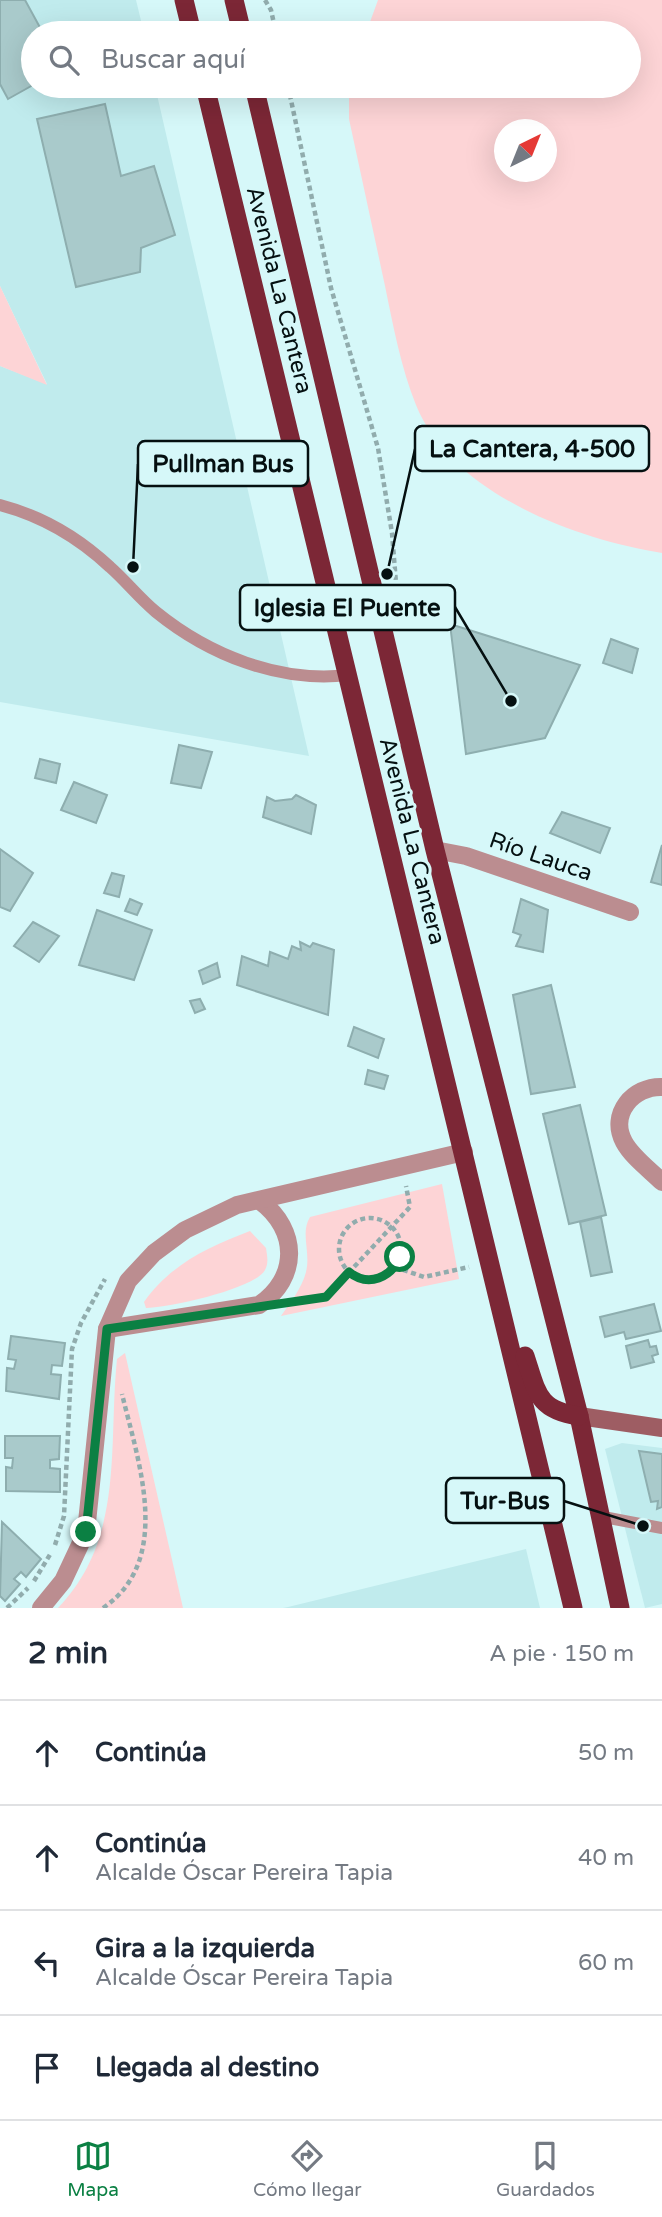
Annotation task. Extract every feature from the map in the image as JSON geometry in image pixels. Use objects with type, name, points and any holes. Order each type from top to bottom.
[{"type":"highway","points":[[184,0],[189,21]]},
{"type":"highway","points":[[234,0],[239,21]]},
{"type":"highway","name":"Avenida La Cantera","points":[[208,98],[573,1608]]},
{"type":"highway","name":"Avenida La Cantera","points":[[257,98],[435,850],[579,1416],[598,1516],[620,1608]]},
{"type":"highway","points":[[501,1304],[520,1344],[538,1396],[549,1409],[579,1416]]},
{"type":"main road","points":[[579,1416],[662,1427]]},
{"type":"street","name":"Río Lauca","points":[[435,850],[466,856],[631,912]]},
{"type":"street","points":[[662,1087],[651,1087],[634,1095],[622,1112],[619,1122],[624,1144],[662,1182]]},
{"type":"street","points":[[41,1608],[62,1581],[86,1532],[107,1329],[128,1281],[154,1253],[185,1230],[237,1205],[464,1152]]},
{"type":"street","points":[[107,1329],[258,1305],[277,1290],[284,1280],[290,1256],[286,1230],[276,1215],[260,1201]]},
{"type":"lane","points":[[0,505],[38,518],[90,549],[155,611],[204,644],[260,667],[290,674],[309,677],[348,675]]},
{"type":"lane","points":[[598,1516],[662,1528]]},
{"type":"path","points":[[265,0],[273,21]]},
{"type":"path","points":[[258,1305],[326,1297],[410,1207],[402,1167]]},
{"type":"path","points":[[371,1217],[391,1226],[401,1245],[395,1267],[376,1280],[365,1280],[349,1272],[340,1258],[338,1248],[345,1229],[352,1222],[371,1217]]},
{"type":"path","points":[[395,1267],[424,1277],[471,1266]]},
{"type":"path","points":[[103,1608],[124,1591],[133,1574],[146,1523],[143,1485],[121,1388]]},
{"type":"shaded area","points":[[0,0],[136,0],[141,21],[21,21],[21,98],[158,98],[309,756],[0,702],[0,366],[47,384],[0,286]]},
{"type":"shaded area","points":[[378,0],[662,0],[662,553],[592,536],[555,523],[520,507],[457,464],[433,436],[416,405],[394,331],[349,119],[349,98],[641,98],[641,21],[370,21]]},
{"type":"shaded area","points":[[0,286],[47,385],[0,366]]},
{"type":"shaded area","points":[[442,1184],[459,1279],[281,1316],[299,1290],[306,1272],[306,1230],[310,1217]]},
{"type":"shaded area","points":[[250,1231],[266,1248],[266,1267],[258,1277],[210,1296],[146,1308],[144,1302],[178,1267],[205,1250]]},
{"type":"shaded area","points":[[125,1353],[183,1608],[58,1608],[79,1581],[94,1552],[104,1522],[112,1458],[117,1359]]},
{"type":"shaded area","points":[[622,1443],[662,1448],[662,1604],[645,1608],[605,1449]]},
{"type":"shaded area","points":[[526,1549],[540,1608],[283,1608],[288,1607]]},
{"type":"building","points":[[0,0],[25,0],[36,21],[21,21],[21,92],[8,99],[0,84]]},
{"type":"building","points":[[105,104],[121,176],[154,166],[175,235],[141,248],[140,272],[76,287],[37,119]]},
{"type":"building","points":[[450,624],[580,665],[545,738],[466,754]]},
{"type":"building","points":[[611,639],[638,649],[632,673],[603,663]]},
{"type":"building","points":[[179,745],[212,752],[201,788],[171,783]]},
{"type":"building","points":[[40,759],[60,764],[56,783],[35,778]]},
{"type":"building","points":[[74,782],[107,795],[96,823],[61,810]]},
{"type":"building","points":[[296,795],[316,805],[311,834],[263,817],[267,797],[275,801],[292,799]]},
{"type":"building","points":[[562,812],[610,828],[600,853],[550,833]]},
{"type":"building","points":[[662,845],[662,885],[651,882]]},
{"type":"building","points":[[0,849],[33,873],[10,911],[0,907]]},
{"type":"building","points":[[112,873],[124,876],[119,897],[104,893]]},
{"type":"building","points":[[130,899],[142,904],[137,915],[125,911]]},
{"type":"building","points":[[521,899],[548,910],[543,952],[516,946],[521,935],[513,932]]},
{"type":"building","points":[[97,910],[152,930],[134,980],[79,965]]},
{"type":"building","points":[[33,922],[59,936],[39,962],[14,946]]},
{"type":"building","points":[[300,942],[310,947],[313,943],[334,950],[328,1015],[237,985],[242,956],[268,966],[270,952],[288,959],[292,946],[301,950]]},
{"type":"building","points":[[217,963],[220,977],[203,984],[199,971]]},
{"type":"building","points":[[551,985],[575,1087],[531,1094],[513,995]]},
{"type":"building","points":[[200,999],[205,1009],[195,1013],[190,1001]]},
{"type":"building","points":[[354,1027],[384,1039],[378,1058],[348,1046]]},
{"type":"building","points":[[368,1070],[388,1076],[384,1089],[365,1084]]},
{"type":"building","points":[[580,1105],[606,1215],[569,1224],[543,1114]]},
{"type":"building","points":[[601,1217],[612,1272],[591,1276],[580,1222]]},
{"type":"building","points":[[654,1304],[661,1331],[626,1339],[624,1332],[605,1337],[600,1317]]},
{"type":"building","points":[[11,1336],[65,1343],[62,1366],[52,1365],[51,1374],[61,1375],[59,1399],[6,1391],[7,1368],[14,1369],[16,1360],[8,1359]]},
{"type":"building","points":[[648,1340],[650,1347],[656,1346],[658,1354],[652,1356],[654,1362],[631,1368],[626,1346]]},
{"type":"building","points":[[5,1436],[60,1436],[59,1459],[50,1460],[50,1468],[60,1469],[60,1492],[6,1491],[6,1467],[12,1468],[13,1458],[5,1458]]},
{"type":"building","points":[[639,1451],[662,1454],[662,1507],[657,1509],[658,1501],[651,1502]]},
{"type":"building","points":[[2,1522],[41,1559],[26,1577],[21,1572],[14,1579],[20,1584],[5,1601],[0,1596]]},
{"type":"place","name":"Pullman Bus","points":[[133,567]]},
{"type":"place","name":"La Cantera, 4-500","points":[[387,574]]},
{"type":"place","name":"Iglesia El Puente","points":[[511,701]]},
{"type":"place","name":"Tur-Bus","points":[[643,1526]]},
{"type":"route","points":[[86,1532],[107,1329],[326,1297],[349,1272],[365,1280],[376,1280],[387,1275],[400,1257]]}]
